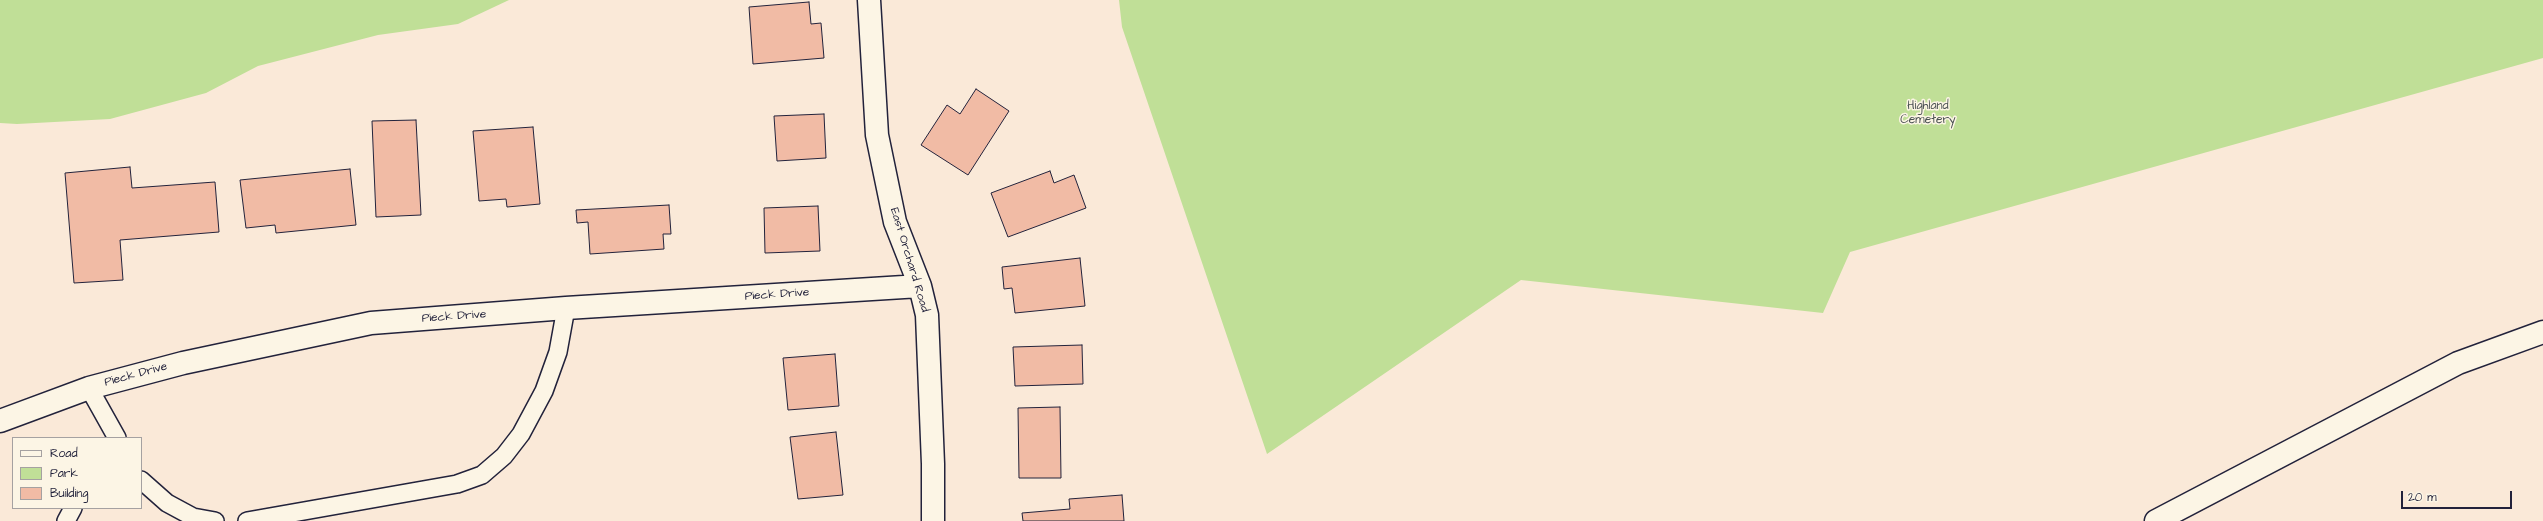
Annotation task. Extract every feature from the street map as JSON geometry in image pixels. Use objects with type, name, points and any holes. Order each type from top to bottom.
[{"type":"main road","name":"East Orchard Road","points":[[869,0],[877,135],[895,222],[920,286],[927,315],[933,521]]},
{"type":"main road","name":"Pieck Drive","points":[[0,421],[89,388],[183,363],[371,323],[566,308],[920,286]]},
{"type":"main road","points":[[2156,521],[2458,363],[2543,332]]},
{"type":"lane","points":[[247,521],[457,484],[482,475],[504,456],[521,434],[544,390],[558,352],[566,308]]},
{"type":"lane","points":[[89,388],[115,437]]},
{"type":"lane","points":[[142,481],[167,503],[193,517],[215,521]]},
{"type":"lane","points":[[66,521],[72,509]]},
{"type":"green space","points":[[0,0],[509,0],[458,24],[378,35],[258,66],[206,93],[110,119],[17,124],[0,123]]},
{"type":"green space","name":"Highland Cemetery","points":[[1119,0],[2543,0],[2543,58],[1850,252],[1823,313],[1521,280],[1267,454],[1122,27]]},
{"type":"building","points":[[809,2],[811,24],[821,23],[824,58],[753,64],[749,7]]},
{"type":"building","points":[[976,89],[1009,111],[968,175],[921,145],[947,105],[960,114]]},
{"type":"building","points":[[824,114],[826,158],[777,161],[774,116]]},
{"type":"building","points":[[416,120],[421,215],[376,217],[372,121]]},
{"type":"building","points":[[533,127],[540,204],[507,207],[506,199],[479,201],[473,131]]},
{"type":"building","points":[[130,167],[132,188],[215,182],[219,232],[120,240],[123,280],[74,283],[65,173]]},
{"type":"building","points":[[350,169],[356,225],[276,233],[275,225],[246,228],[240,180]]},
{"type":"building","points":[[1050,171],[1054,183],[1074,175],[1086,208],[1008,237],[991,193]]},
{"type":"building","points":[[669,205],[671,234],[663,234],[664,249],[590,254],[588,222],[577,223],[576,210]]},
{"type":"building","points":[[818,206],[820,251],[765,253],[764,208]]},
{"type":"building","points":[[1080,258],[1085,306],[1015,313],[1012,288],[1004,289],[1002,267]]},
{"type":"building","points":[[1082,345],[1083,384],[1015,386],[1013,347]]},
{"type":"building","points":[[835,354],[839,406],[788,410],[783,358]]},
{"type":"building","points":[[1060,407],[1061,478],[1019,478],[1018,408]]},
{"type":"building","points":[[836,432],[843,495],[798,499],[790,437]]},
{"type":"building","points":[[1122,495],[1124,521],[1023,521],[1022,513],[1070,509],[1069,499]]}]
